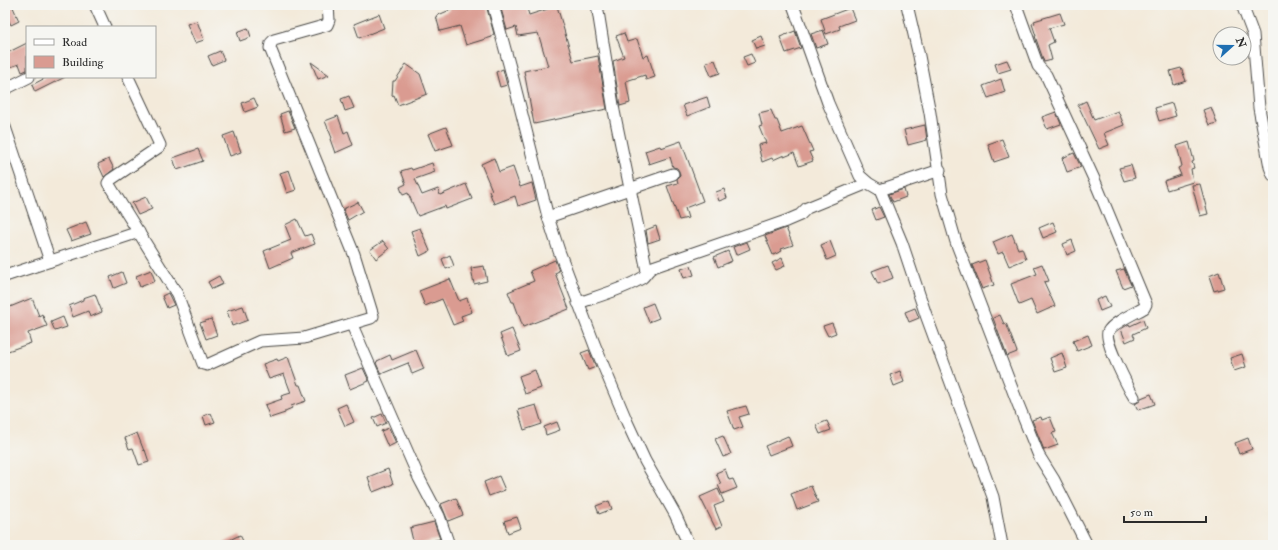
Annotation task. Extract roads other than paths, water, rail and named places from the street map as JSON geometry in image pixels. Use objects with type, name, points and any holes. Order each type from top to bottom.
[{"type":"street","points":[[95,5],[105,26]]},
{"type":"street","points":[[128,78],[160,145],[110,180],[108,183],[177,294],[203,364],[206,365],[260,342],[304,338],[352,325],[373,316],[354,254],[270,48],[271,43],[274,40],[327,25],[329,20],[328,5]]},
{"type":"street","points":[[492,5],[512,75],[548,217],[559,251],[595,346],[630,428],[645,461],[671,507],[689,545]]},
{"type":"street","points":[[597,5],[614,110],[647,271]]},
{"type":"street","points":[[793,5],[828,103],[860,176],[880,190],[902,243],[928,323],[992,496],[1002,545]]},
{"type":"street","points":[[907,5],[919,56],[940,170],[942,194],[956,242],[1028,431],[1039,456],[1054,480],[1087,545]]},
{"type":"street","points":[[1016,5],[1038,66],[1046,76],[1086,159],[1146,304],[1144,308],[1113,326],[1108,332],[1107,339],[1123,377],[1134,397]]},
{"type":"street","points":[[1242,5],[1253,34],[1259,108],[1270,167],[1273,175]]},
{"type":"street","points":[[5,89],[27,78]]},
{"type":"street","points":[[5,127],[50,261]]},
{"type":"street","points":[[880,190],[940,170]]},
{"type":"street","points":[[548,217],[673,174]]},
{"type":"street","points":[[578,303],[630,284],[644,277],[647,271],[664,263],[786,221],[800,215],[807,208],[868,183]]},
{"type":"street","points":[[5,276],[138,232]]},
{"type":"street","points":[[352,325],[419,478],[439,516],[449,545]]}]
